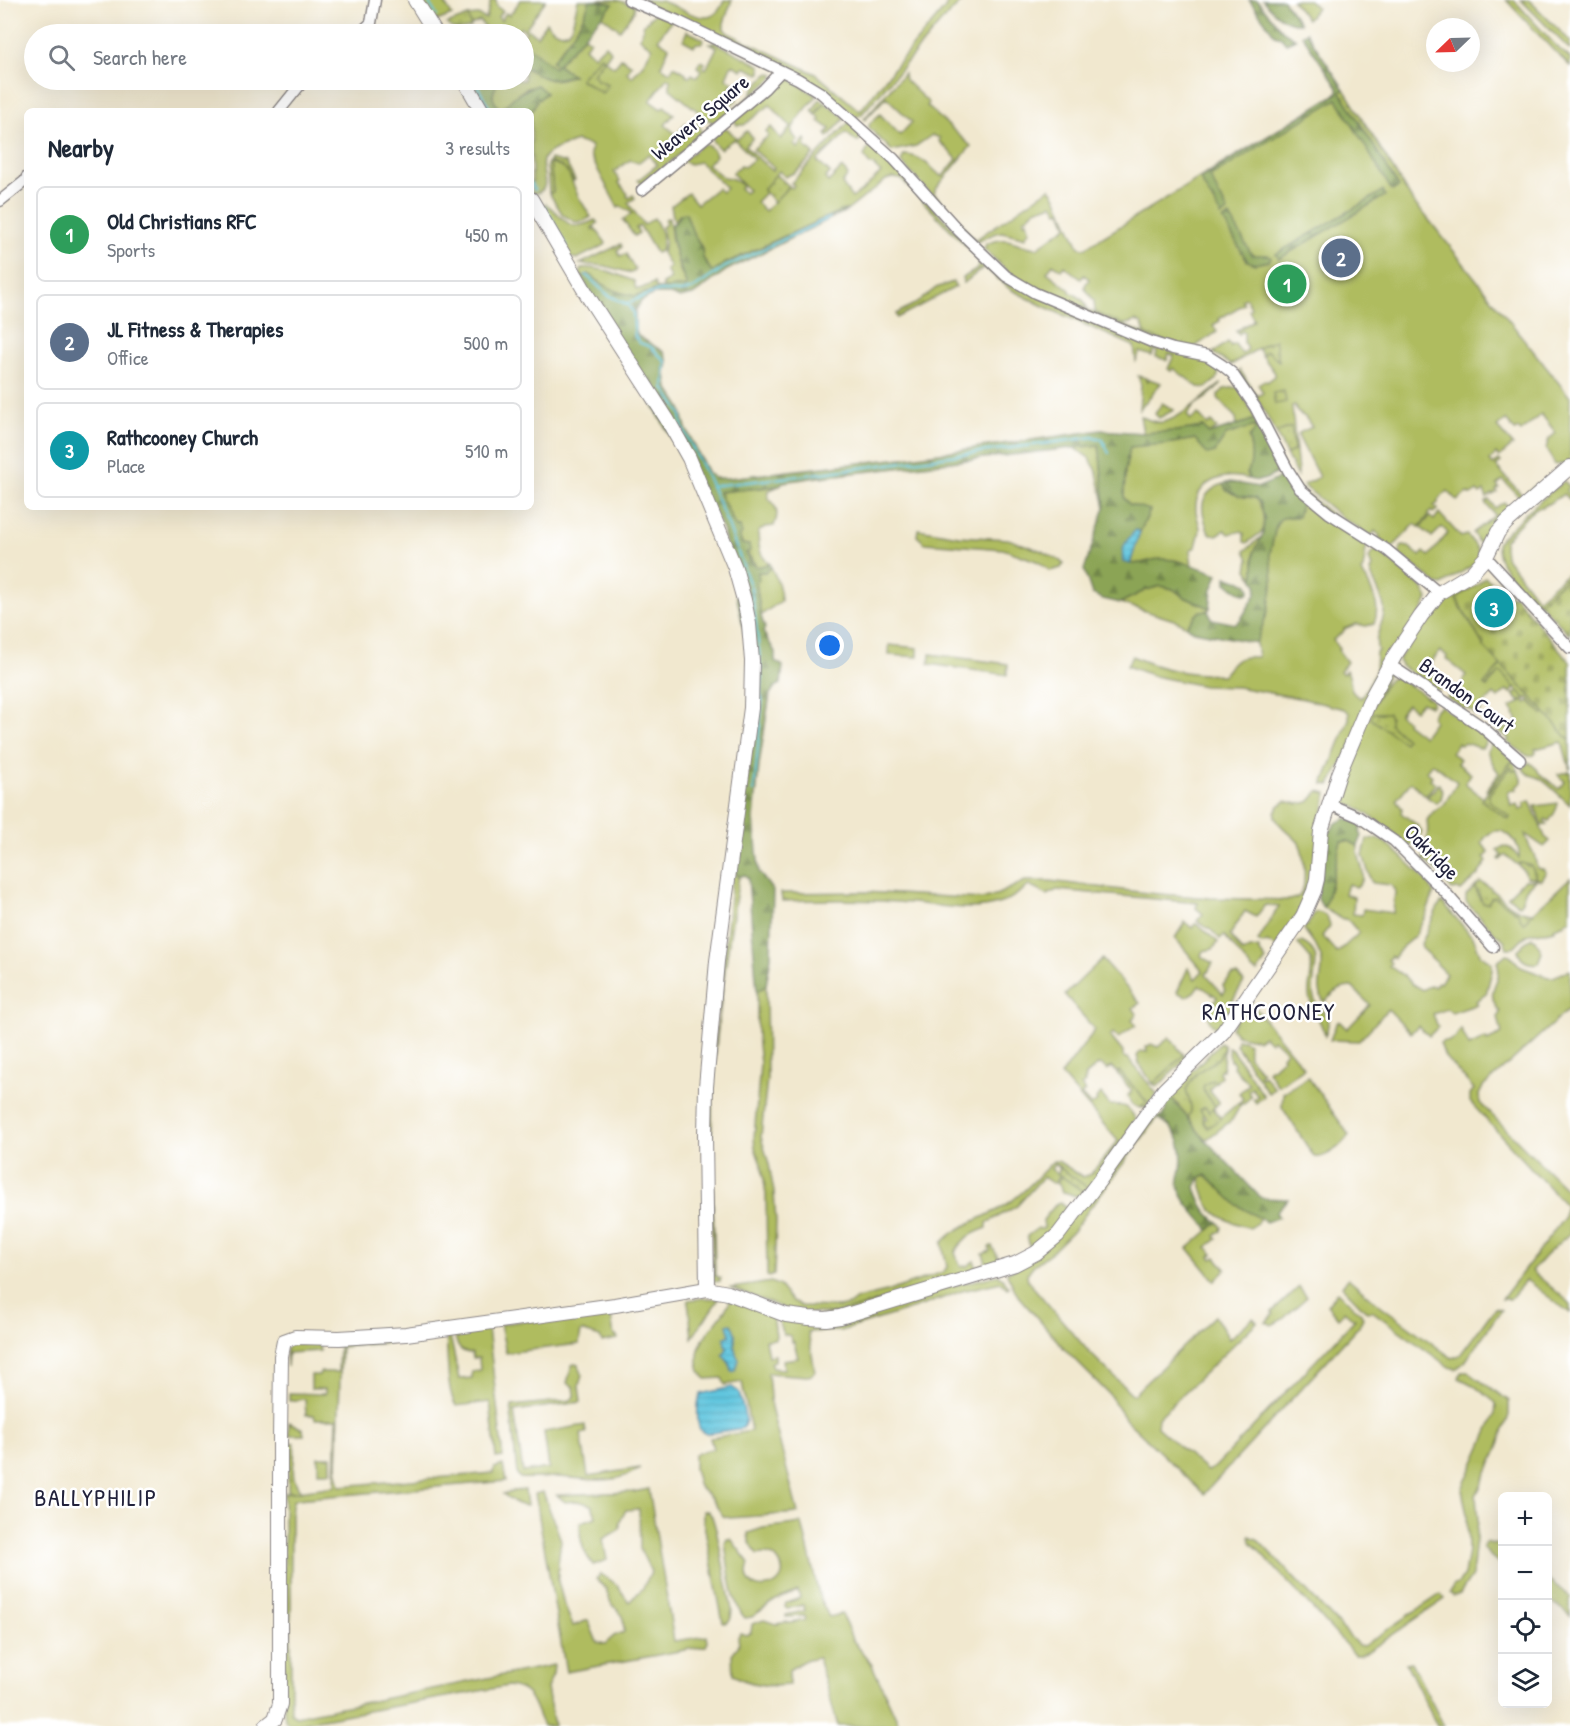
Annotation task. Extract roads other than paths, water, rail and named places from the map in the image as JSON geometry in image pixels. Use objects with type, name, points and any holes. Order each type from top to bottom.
[{"type":"street","points":[[370,24],[375,0]]},
{"type":"street","points":[[416,0],[430,24]]},
{"type":"street","points":[[629,0],[678,21],[821,93],[857,124],[909,175],[996,268],[1015,282],[1035,293],[1154,344],[1208,356],[1222,364],[1232,373],[1255,407],[1300,489],[1329,513],[1388,550],[1439,593]]},
{"type":"street","name":"Weavers Square","points":[[642,190],[764,89],[781,71]]},
{"type":"street","points":[[281,108],[296,90]]},
{"type":"street","points":[[470,90],[480,108]]},
{"type":"street","points":[[0,201],[24,182]]},
{"type":"street","points":[[534,204],[585,291],[685,451],[735,568],[749,624],[752,661],[751,708],[714,986],[706,1087],[707,1289]]},
{"type":"street","points":[[266,1726],[275,1719],[280,1704],[280,1439],[281,1356],[284,1341],[294,1337],[339,1338],[406,1334],[615,1305],[707,1289],[728,1293],[786,1315],[826,1319],[1005,1267],[1048,1245],[1099,1181],[1164,1090],[1223,1032],[1308,908],[1317,879],[1321,831],[1339,774],[1363,713],[1421,616],[1439,593],[1472,573],[1486,556],[1494,539],[1507,522],[1570,467]]},
{"type":"street","points":[[1486,556],[1570,648]]},
{"type":"street","name":"Brandon Court","points":[[1390,665],[1481,726],[1520,760]]},
{"type":"street","name":"Oakridge","points":[[1329,804],[1359,817],[1394,841],[1445,892],[1493,947]]},
{"type":"water","points":[[1136,530],[1140,532],[1130,564],[1123,561],[1123,552],[1127,540]]},
{"type":"water","points":[[731,1324],[734,1328],[735,1350],[739,1360],[735,1371],[732,1372],[730,1364],[723,1355],[728,1347],[725,1345],[724,1338],[730,1335],[727,1325]]},
{"type":"water","points":[[732,1387],[739,1392],[746,1420],[743,1428],[706,1434],[701,1431],[698,1424],[698,1412],[701,1394]]},
{"type":"waterway","points":[[427,0],[437,16]]},
{"type":"waterway","points":[[479,90],[489,108]]},
{"type":"waterway","points":[[545,207],[567,246]]},
{"type":"waterway","points":[[628,304],[660,291],[681,292],[693,289],[725,267],[829,218]]},
{"type":"waterway","points":[[586,275],[608,295],[628,305],[633,312],[635,337],[640,343],[651,347],[666,362],[664,388],[681,414],[682,427],[707,476],[751,588],[762,683],[754,791]]},
{"type":"waterway","points":[[711,486],[1094,437],[1102,439],[1109,453]]},
{"type":"place","name":"JL Fitness & Therapies","points":[[1341,258]]},
{"type":"place","name":"Old Christians RFC","points":[[1287,284]]},
{"type":"place","name":"Rathcooney Church","points":[[1494,608]]},
{"type":"district","name":"RATHCOONEY","points":[[1269,1011]]},
{"type":"district","name":"BALLYPHILIP","points":[[96,1497]]}]
